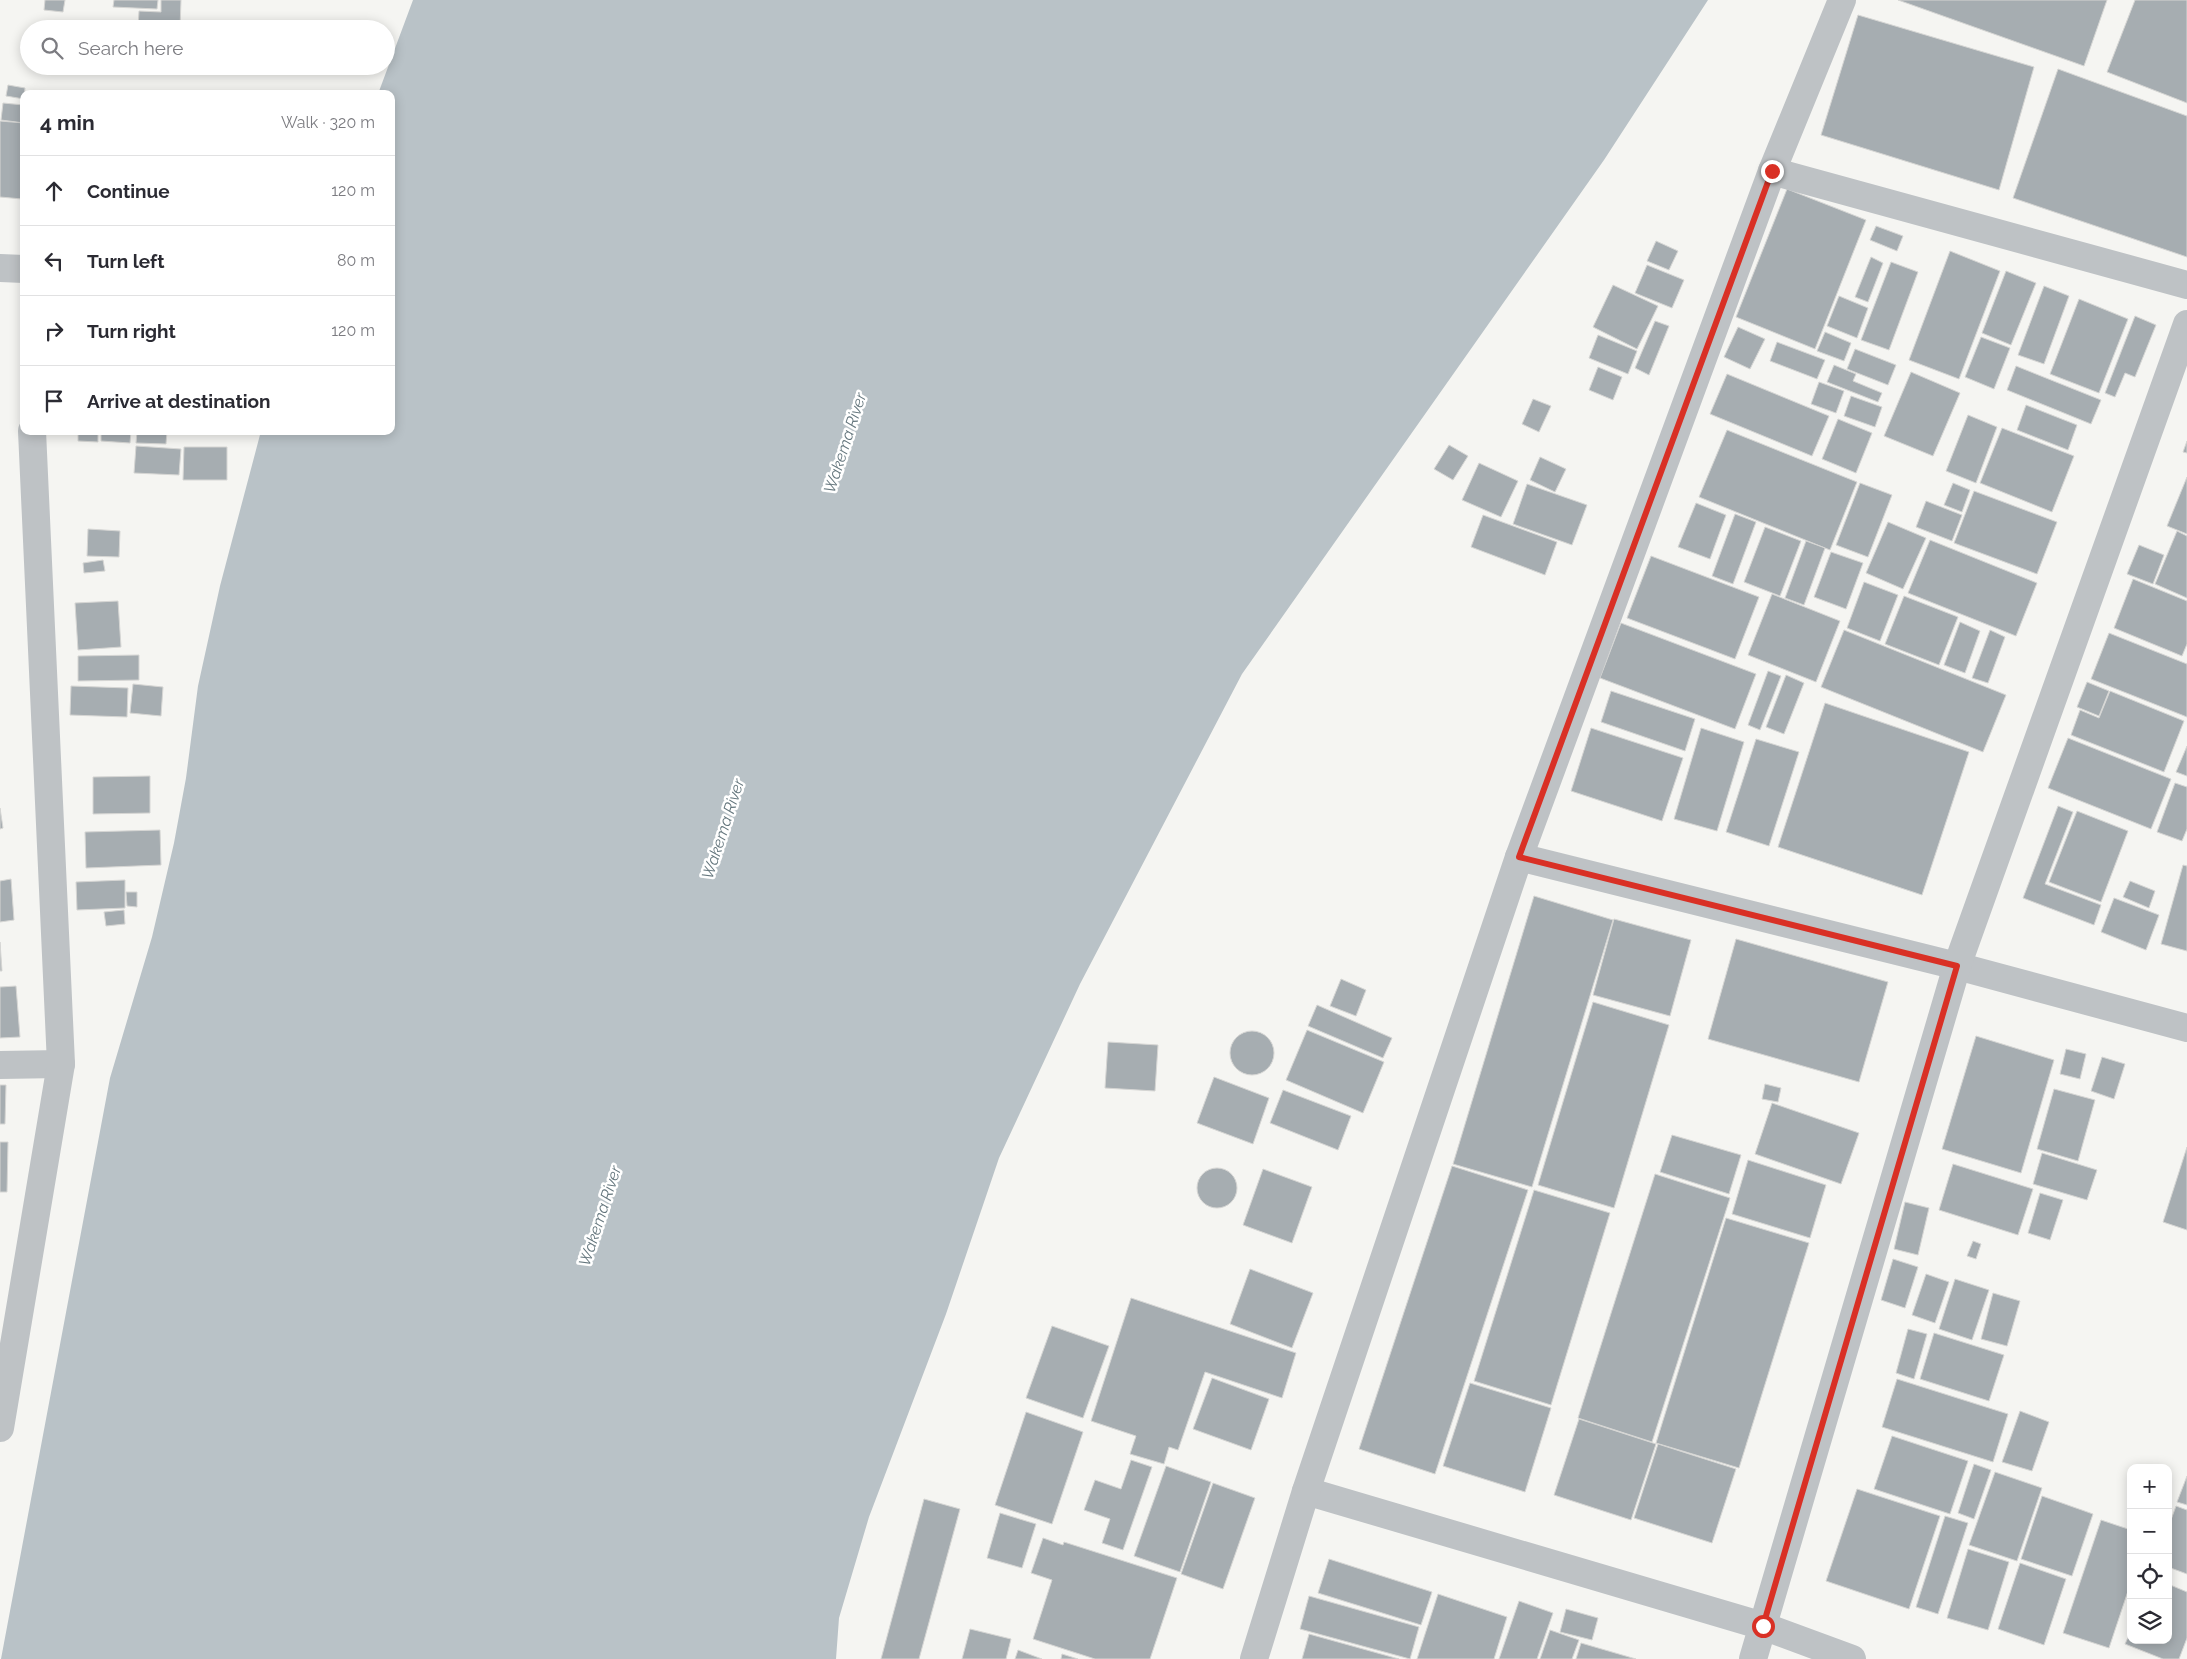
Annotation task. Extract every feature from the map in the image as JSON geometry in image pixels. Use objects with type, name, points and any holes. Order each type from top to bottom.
[{"type":"street","points":[[1254,1659],[1306,1491],[1519,857],[1772,171],[1842,0]]},
{"type":"street","points":[[1772,171],[2187,285]]},
{"type":"street","points":[[0,268],[20,269]]},
{"type":"street","points":[[1754,1659],[1957,966],[2187,324]]},
{"type":"street","points":[[0,1428],[61,1064],[32,435]]},
{"type":"street","points":[[1519,857],[1957,966],[2187,1028]]},
{"type":"street","points":[[0,1065],[61,1064]]},
{"type":"street","points":[[1306,1491],[1763,1626],[1852,1659]]},
{"type":"water","name":"Wakema River","points":[[413,0],[1708,0],[1604,160],[1242,674],[1080,984],[999,1158],[946,1314],[869,1517],[839,1618],[836,1659],[1,1659],[110,1078],[152,937],[174,843],[186,778],[198,686],[220,586],[260,435],[395,435],[395,90],[379,90],[385,75],[395,75],[395,48]]},
{"type":"building","points":[[45,0],[65,0],[63,12],[44,10]]},
{"type":"building","points":[[114,0],[158,0],[157,9],[113,7]]},
{"type":"building","points":[[161,0],[181,0],[180,20],[138,20],[139,11],[161,12]]},
{"type":"building","points":[[1898,0],[2107,0],[2084,66]]},
{"type":"building","points":[[2135,0],[2187,0],[2187,103],[2107,72]]},
{"type":"building","points":[[1858,15],[2034,67],[1999,190],[1821,135]]},
{"type":"building","points":[[2058,69],[2187,116],[2187,257],[2013,198]]},
{"type":"building","points":[[8,85],[25,88],[25,90],[20,90],[20,98],[6,96]]},
{"type":"building","points":[[3,103],[20,105],[20,122],[1,120]]},
{"type":"building","points":[[0,121],[20,123],[20,199],[0,197]]},
{"type":"building","points":[[1787,189],[1866,220],[1815,349],[1736,317]]},
{"type":"building","points":[[1876,226],[1903,236],[1897,251],[1870,240]]},
{"type":"building","points":[[1656,241],[1678,251],[1669,270],[1647,261]]},
{"type":"building","points":[[1950,251],[2000,271],[1959,379],[1909,360]]},
{"type":"building","points":[[1871,257],[1883,263],[1868,302],[1855,297]]},
{"type":"building","points":[[1891,262],[1918,272],[1889,350],[1861,340]]},
{"type":"building","points":[[1647,265],[1684,280],[1672,308],[1635,293]]},
{"type":"building","points":[[2006,271],[2036,283],[2011,345],[1982,333]]},
{"type":"building","points":[[1613,285],[1658,306],[1637,349],[1593,327]]},
{"type":"building","points":[[2044,286],[2069,296],[2044,364],[2018,355]]},
{"type":"building","points":[[1839,296],[1868,308],[1857,338],[1827,326]]},
{"type":"building","points":[[2079,299],[2128,319],[2099,393],[2050,374]]},
{"type":"building","points":[[2135,316],[2156,325],[2135,377],[2125,373],[2115,397],[2105,393]]},
{"type":"building","points":[[1655,321],[1669,326],[1649,375],[1635,368]]},
{"type":"building","points":[[1738,327],[1765,339],[1750,369],[1724,357]]},
{"type":"building","points":[[1825,332],[1851,343],[1844,361],[1817,351]]},
{"type":"building","points":[[1598,335],[1637,351],[1628,374],[1589,358]]},
{"type":"building","points":[[1981,337],[2010,348],[1994,389],[1965,377]]},
{"type":"building","points":[[1777,342],[1825,360],[1817,379],[1770,361]]},
{"type":"building","points":[[1855,349],[1896,365],[1888,385],[1847,369]]},
{"type":"building","points":[[1834,365],[1856,374],[1853,381],[1882,393],[1878,402],[1827,382]]},
{"type":"building","points":[[2016,366],[2101,400],[2091,424],[2007,390]]},
{"type":"building","points":[[1598,367],[1622,377],[1613,400],[1589,390]]},
{"type":"building","points":[[1911,372],[1960,393],[1933,456],[1884,436]]},
{"type":"building","points":[[1727,374],[1829,416],[1812,456],[1710,414]]},
{"type":"building","points":[[1819,382],[1844,391],[1836,413],[1811,404]]},
{"type":"building","points":[[1851,396],[1882,407],[1875,427],[1844,416]]},
{"type":"building","points":[[1533,399],[1551,406],[1539,432],[1522,424]]},
{"type":"building","points":[[2026,405],[2077,425],[2068,450],[2017,430]]},
{"type":"building","points":[[1968,415],[1997,427],[1976,483],[1946,471]]},
{"type":"building","points":[[1838,419],[1872,433],[1856,473],[1822,459]]},
{"type":"building","points":[[2002,428],[2074,456],[2052,512],[1980,483]]},
{"type":"building","points":[[1727,430],[1857,482],[1830,550],[1699,497]]},
{"type":"building","points":[[78,435],[98,435],[98,442],[78,441]]},
{"type":"building","points":[[101,435],[131,435],[130,443],[101,441]]},
{"type":"building","points":[[137,435],[167,435],[166,444],[136,443]]},
{"type":"building","points":[[2187,441],[2187,453],[2183,452]]},
{"type":"building","points":[[1449,445],[1468,456],[1453,480],[1434,469]]},
{"type":"building","points":[[136,446],[181,449],[179,475],[134,473]]},
{"type":"building","points":[[184,447],[227,447],[227,480],[183,480]]},
{"type":"building","points":[[1540,457],[1566,469],[1555,492],[1530,480]]},
{"type":"building","points":[[1479,463],[1518,481],[1501,517],[1462,500]]},
{"type":"building","points":[[2187,477],[2187,534],[2167,526]]},
{"type":"building","points":[[1860,483],[1892,495],[1868,557],[1836,545]]},
{"type":"building","points":[[1953,483],[1970,490],[1962,512],[1944,505]]},
{"type":"building","points":[[1527,484],[1587,505],[1572,545],[1513,524]]},
{"type":"building","points":[[1974,491],[2057,522],[2037,574],[1954,543]]},
{"type":"building","points":[[1926,501],[1962,515],[1952,541],[1916,527]]},
{"type":"building","points":[[1696,503],[1726,515],[1710,559],[1678,547]]},
{"type":"building","points":[[1735,514],[1756,522],[1733,584],[1712,576]]},
{"type":"building","points":[[1483,515],[1557,542],[1545,575],[1471,547]]},
{"type":"building","points":[[1888,522],[1926,538],[1903,589],[1866,573]]},
{"type":"building","points":[[1765,527],[1801,541],[1780,596],[1744,582]]},
{"type":"building","points":[[88,529],[120,531],[119,557],[87,556]]},
{"type":"building","points":[[2177,531],[2187,536],[2187,598],[2155,584]]},
{"type":"building","points":[[1930,540],[2037,583],[2016,636],[1908,593]]},
{"type":"building","points":[[1806,541],[1825,548],[1804,605],[1785,598]]},
{"type":"building","points":[[2139,545],[2164,555],[2153,584],[2127,574]]},
{"type":"building","points":[[1831,552],[1863,563],[1846,609],[1814,597]]},
{"type":"building","points":[[1651,556],[1759,597],[1735,659],[1627,618]]},
{"type":"building","points":[[103,560],[105,571],[84,573],[83,563]]},
{"type":"building","points":[[2133,579],[2187,601],[2187,644],[2182,656],[2114,628]]},
{"type":"building","points":[[1864,582],[1898,595],[1880,641],[1847,628]]},
{"type":"building","points":[[1772,594],[1840,621],[1816,682],[1748,655]]},
{"type":"building","points":[[1904,596],[1958,617],[1939,665],[1885,644]]},
{"type":"building","points":[[118,601],[121,647],[78,650],[75,603]]},
{"type":"building","points":[[1960,622],[1980,631],[1965,673],[1944,665]]},
{"type":"building","points":[[1621,623],[1756,674],[1735,729],[1600,678]]},
{"type":"building","points":[[1844,630],[2006,695],[1983,752],[1821,687]]},
{"type":"building","points":[[1990,630],[2005,637],[1988,683],[1972,678]]},
{"type":"building","points":[[2109,633],[2187,664],[2187,717],[2091,679]]},
{"type":"building","points":[[139,655],[139,680],[78,681],[78,656]]},
{"type":"building","points":[[1768,671],[1781,676],[1760,730],[1748,725]]},
{"type":"building","points":[[1786,675],[1804,683],[1784,734],[1766,727]]},
{"type":"building","points":[[2087,682],[2109,691],[2099,716],[2077,707]]},
{"type":"building","points":[[133,684],[163,687],[161,716],[130,713]]},
{"type":"building","points":[[71,686],[128,688],[127,717],[70,715]]},
{"type":"building","points":[[1611,691],[1695,719],[1685,751],[1601,722]]},
{"type":"building","points":[[2110,691],[2184,721],[2164,772],[2071,735],[2080,710],[2099,718]]},
{"type":"building","points":[[1825,703],[1969,752],[1922,895],[1778,847]]},
{"type":"building","points":[[1591,728],[1683,758],[1662,821],[1571,791]]},
{"type":"building","points":[[1701,728],[1744,742],[1717,831],[1674,819]]},
{"type":"building","points":[[2068,738],[2171,779],[2151,829],[2048,788]]},
{"type":"building","points":[[1756,739],[1799,752],[1769,846],[1726,832]]},
{"type":"building","points":[[2187,746],[2187,776],[2176,772]]},
{"type":"building","points":[[150,776],[150,813],[93,814],[93,777]]},
{"type":"building","points":[[2175,783],[2187,787],[2187,829],[2182,841],[2157,832]]},
{"type":"building","points":[[2058,806],[2073,812],[2045,884],[2101,905],[2094,925],[2023,898]]},
{"type":"building","points":[[0,808],[3,828],[0,829]]},
{"type":"building","points":[[2077,811],[2128,831],[2101,902],[2049,882]]},
{"type":"building","points":[[160,830],[161,865],[86,868],[85,832]]},
{"type":"building","points":[[2183,865],[2187,866],[2187,951],[2161,944]]},
{"type":"building","points":[[11,879],[14,920],[0,922],[0,881]]},
{"type":"building","points":[[125,880],[125,908],[77,910],[76,882]]},
{"type":"building","points":[[2130,881],[2155,891],[2149,908],[2123,897]]},
{"type":"building","points":[[126,892],[137,892],[137,907],[127,906]]},
{"type":"building","points":[[1534,896],[1613,920],[1532,1187],[1453,1164]]},
{"type":"building","points":[[2114,898],[2159,915],[2146,950],[2101,932]]},
{"type":"building","points":[[124,910],[125,924],[106,926],[104,912]]},
{"type":"building","points":[[1614,919],[1691,940],[1670,1016],[1593,995]]},
{"type":"building","points":[[1736,939],[1888,982],[1859,1082],[1708,1039]]},
{"type":"building","points":[[0,942],[2,971],[0,971]]},
{"type":"building","points":[[1341,979],[1366,990],[1356,1016],[1330,1006]]},
{"type":"building","points":[[16,986],[20,1037],[0,1038],[0,987]]},
{"type":"building","points":[[1593,1002],[1669,1025],[1614,1208],[1538,1185]]},
{"type":"building","points":[[1317,1005],[1392,1038],[1383,1058],[1308,1026]]},
{"type":"building","points":[[1307,1030],[1384,1062],[1363,1113],[1286,1080]]},
{"type":"building","points":[[1248,1031],[1256,1031],[1268,1037],[1274,1053],[1268,1069],[1256,1075],[1248,1075],[1236,1069],[1230,1057],[1230,1049],[1236,1037]]},
{"type":"building","points":[[1976,1036],[2054,1060],[2021,1173],[1942,1149]]},
{"type":"building","points":[[1108,1042],[1158,1045],[1155,1091],[1105,1088]]},
{"type":"building","points":[[2066,1049],[2086,1054],[2080,1079],[2060,1074]]},
{"type":"building","points":[[2102,1057],[2125,1064],[2114,1099],[2091,1091]]},
{"type":"building","points":[[1214,1077],[1269,1098],[1253,1144],[1197,1123]]},
{"type":"building","points":[[1765,1084],[1781,1088],[1778,1102],[1762,1099]]},
{"type":"building","points":[[0,1085],[6,1085],[5,1124],[0,1124]]},
{"type":"building","points":[[2054,1089],[2095,1100],[2078,1161],[2037,1149]]},
{"type":"building","points":[[1283,1090],[1351,1116],[1338,1150],[1270,1123]]},
{"type":"building","points":[[1772,1103],[1859,1133],[1841,1184],[1755,1154]]},
{"type":"building","points":[[1672,1135],[1741,1155],[1729,1194],[1660,1172]]},
{"type":"building","points":[[0,1142],[8,1142],[7,1192],[0,1192]]},
{"type":"building","points":[[2187,1147],[2187,1230],[2163,1222]]},
{"type":"building","points":[[2042,1153],[2097,1170],[2087,1200],[2033,1184]]},
{"type":"building","points":[[1748,1160],[1826,1185],[1810,1238],[1732,1214]]},
{"type":"building","points":[[1953,1164],[2033,1189],[2018,1235],[1939,1210]]},
{"type":"building","points":[[1452,1166],[1528,1190],[1435,1474],[1359,1449]]},
{"type":"building","points":[[1217,1168],[1228,1171],[1234,1177],[1237,1188],[1234,1199],[1228,1205],[1217,1208],[1206,1205],[1200,1199],[1197,1188],[1200,1177],[1206,1171]]},
{"type":"building","points":[[1263,1169],[1312,1187],[1292,1243],[1243,1225]]},
{"type":"building","points":[[1655,1174],[1730,1198],[1652,1442],[1578,1418]]},
{"type":"building","points":[[1534,1190],[1610,1213],[1551,1405],[1474,1381]]},
{"type":"building","points":[[2040,1193],[2063,1200],[2050,1240],[2028,1233]]},
{"type":"building","points":[[1905,1202],[1929,1208],[1918,1255],[1894,1249]]},
{"type":"building","points":[[1726,1218],[1809,1243],[1739,1468],[1656,1443]]},
{"type":"building","points":[[1973,1241],[1981,1244],[1976,1259],[1967,1256]]},
{"type":"building","points":[[1893,1259],[1918,1267],[1905,1308],[1881,1300]]},
{"type":"building","points":[[1250,1269],[1313,1293],[1292,1348],[1230,1324]]},
{"type":"building","points":[[1926,1274],[1949,1282],[1935,1323],[1912,1315]]},
{"type":"building","points":[[1955,1279],[1989,1290],[1972,1340],[1939,1329]]},
{"type":"building","points":[[1993,1293],[2020,1301],[2007,1346],[1981,1339]]},
{"type":"building","points":[[1131,1298],[1296,1353],[1282,1398],[1205,1372],[1178,1450],[1169,1447],[1164,1464],[1130,1454],[1136,1436],[1091,1421]]},
{"type":"building","points":[[1052,1326],[1109,1346],[1083,1418],[1026,1398]]},
{"type":"building","points":[[1908,1329],[1927,1334],[1914,1379],[1896,1373]]},
{"type":"building","points":[[1934,1333],[2004,1355],[1989,1401],[1920,1379]]},
{"type":"building","points":[[1212,1378],[1269,1399],[1251,1450],[1193,1429]]},
{"type":"building","points":[[1897,1379],[2008,1414],[1993,1462],[1882,1427]]},
{"type":"building","points":[[1470,1383],[1551,1408],[1525,1492],[1443,1466]]},
{"type":"building","points":[[2020,1411],[2049,1422],[2032,1471],[2002,1462]]},
{"type":"building","points":[[1026,1412],[1083,1432],[1052,1524],[995,1505]]},
{"type":"building","points":[[1579,1419],[1656,1444],[1631,1520],[1554,1495]]},
{"type":"building","points":[[1892,1436],[1968,1461],[1950,1514],[1874,1489]]},
{"type":"building","points":[[1658,1444],[1736,1469],[1712,1543],[1634,1518]]},
{"type":"building","points":[[1131,1460],[1152,1467],[1123,1550],[1102,1543],[1110,1519],[1084,1510],[1095,1480],[1121,1489]]},
{"type":"building","points":[[1974,1464],[1991,1470],[1974,1519],[1958,1513]]},
{"type":"building","points":[[1166,1466],[1211,1482],[1180,1572],[1134,1556]]},
{"type":"building","points":[[1995,1472],[2042,1488],[2017,1561],[1969,1545]]},
{"type":"building","points":[[2187,1476],[2187,1505],[2177,1502]]},
{"type":"building","points":[[1213,1483],[1255,1498],[1223,1589],[1181,1574]]},
{"type":"building","points":[[1857,1489],[1940,1516],[1909,1609],[1826,1581]]},
{"type":"building","points":[[2042,1496],[2093,1514],[2072,1576],[2021,1559]]},
{"type":"building","points":[[924,1499],[960,1509],[919,1659],[881,1659]]},
{"type":"building","points":[[2176,1506],[2187,1510],[2187,1574],[2172,1568],[2172,1517]]},
{"type":"building","points":[[1000,1513],[1036,1524],[1022,1568],[987,1558]]},
{"type":"building","points":[[1945,1516],[1968,1523],[1938,1614],[1916,1607]]},
{"type":"building","points":[[2101,1520],[2127,1529],[2127,1594],[2109,1648],[2063,1633]]},
{"type":"building","points":[[1043,1538],[1063,1545],[1064,1542],[1177,1578],[1150,1659],[1095,1659],[1033,1639],[1052,1580],[1031,1573]]},
{"type":"building","points":[[1968,1549],[2009,1562],[1988,1630],[1947,1618]]},
{"type":"building","points":[[1329,1559],[1432,1592],[1421,1625],[1318,1593]]},
{"type":"building","points":[[2020,1563],[2066,1579],[2044,1645],[1998,1629]]},
{"type":"building","points":[[2172,1586],[2187,1592],[2187,1638],[2179,1659],[2163,1659],[2125,1644],[2127,1640],[2127,1644],[2172,1644]]},
{"type":"building","points":[[1438,1594],[1507,1617],[1494,1659],[1417,1659]]},
{"type":"building","points":[[1309,1596],[1419,1627],[1410,1659],[1300,1629]]},
{"type":"building","points":[[1519,1601],[1553,1613],[1537,1659],[1499,1659]]},
{"type":"building","points":[[1566,1609],[1598,1618],[1592,1640],[1560,1632]]},
{"type":"building","points":[[970,1629],[1011,1639],[1006,1659],[962,1659]]},
{"type":"building","points":[[1550,1630],[1579,1640],[1572,1659],[1540,1659]]},
{"type":"building","points":[[1309,1634],[1399,1659],[1302,1659]]},
{"type":"building","points":[[1581,1643],[1636,1659],[1576,1659]]},
{"type":"building","points":[[1018,1650],[1042,1659],[1015,1659]]},
{"type":"building","points":[[1062,1654],[1078,1659],[1061,1659]]},
{"type":"route","points":[[1763,1626],[1957,966],[1519,857],[1772,171]]}]
